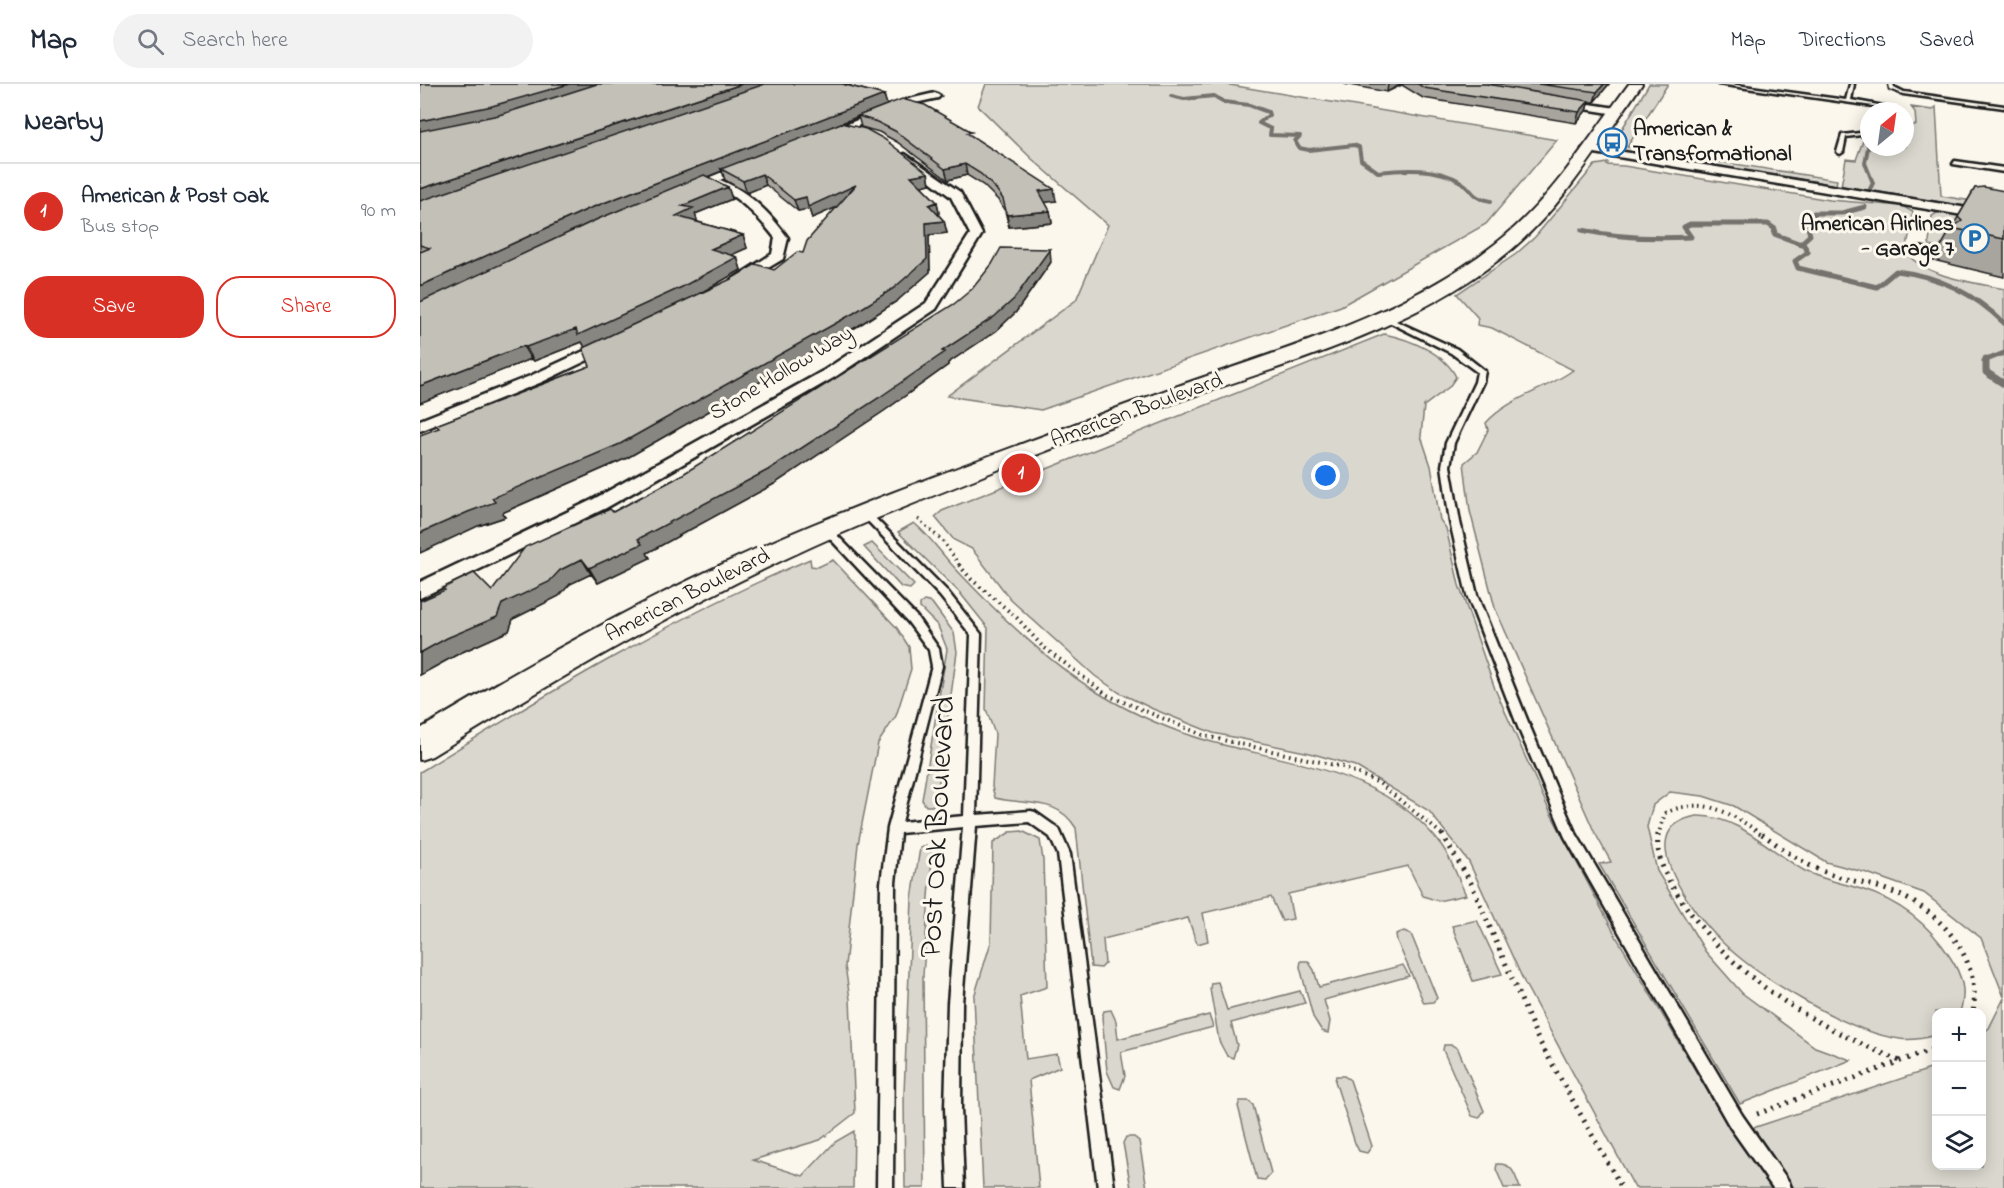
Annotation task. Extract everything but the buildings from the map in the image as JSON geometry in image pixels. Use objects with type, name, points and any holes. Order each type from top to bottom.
[{"type":"street","name":"American Boulevard","points":[[420,746],[550,667],[665,604],[826,529],[1383,317],[1440,289],[1500,250],[1519,234],[1636,84]]},
{"type":"street","points":[[812,140],[912,101],[935,96]]},
{"type":"street","points":[[1548,101],[1616,111]]},
{"type":"street","points":[[845,128],[874,136]]},
{"type":"street","name":"Stone Hollow Way","points":[[420,591],[598,504],[727,434],[829,374],[931,306],[976,234],[956,195],[892,146]]},
{"type":"street","points":[[1585,152],[1833,197],[1876,197],[1989,219],[2004,218]]},
{"type":"street","points":[[667,198],[759,161]]},
{"type":"street","points":[[708,180],[730,188],[768,221],[782,238],[778,256],[719,292]]},
{"type":"street","points":[[420,426],[536,379],[622,338]]},
{"type":"lane","points":[[1713,84],[1860,104]]},
{"type":"lane","points":[[1717,93],[1721,84]]},
{"type":"lane","points":[[1848,102],[1852,84]]},
{"type":"lane","points":[[1891,84],[1895,91],[1911,95],[2004,107]]},
{"type":"lane","points":[[1840,152],[1844,136],[1860,134]]},
{"type":"lane","points":[[1955,162],[2004,170]]},
{"type":"lane","points":[[1919,249],[1938,253]]},
{"type":"lane","points":[[1383,317],[1454,351],[1481,371],[1479,382],[1450,443],[1446,466],[1455,522],[1472,595],[1569,833],[1736,1121],[1783,1188]]},
{"type":"lane","name":"Post Oak Boulevard","points":[[865,513],[944,594],[976,634],[970,822],[956,1003],[953,1108],[956,1188]]},
{"type":"lane","name":"Post Oak Boulevard","points":[[826,529],[912,619],[934,649],[937,666],[894,828],[888,883],[885,1188]]},
{"type":"lane","points":[[894,828],[1031,816],[1049,827],[1060,840],[1106,1188]]},
{"type":"path","points":[[918,519],[943,541],[949,553],[971,579],[1017,618],[1042,646],[1107,694],[1205,736],[1342,767],[1379,783],[1430,822],[1445,837],[1470,884],[1537,1037],[1622,1188]]},
{"type":"path","points":[[1900,1061],[1851,1040],[1806,1016],[1773,996],[1723,956],[1688,913],[1658,861],[1656,844],[1665,813],[1687,803],[1715,807],[1730,813],[1782,850],[1816,869],[1900,894],[1914,902],[1943,927],[1972,969],[1976,988],[1974,1008]]},
{"type":"path","points":[[1736,1121],[1932,1049]]},
{"type":"shaded area","points":[[986,84],[1224,84],[1557,140],[1486,224],[1341,306],[1041,410],[947,396],[1076,300],[1108,225],[1032,159],[978,106]]},
{"type":"shaded area","points":[[1649,84],[1668,84],[1627,147],[1837,180],[1836,185],[1610,149]]},
{"type":"shaded area","points":[[1914,107],[1933,110],[1936,107],[1941,196],[2004,206],[1990,210],[1841,186],[1846,159],[1856,160],[1860,149],[1860,156],[1914,156]]},
{"type":"shaded area","points":[[1608,163],[1607,165],[1830,200],[1902,206],[1913,212],[1906,253],[1915,261],[1939,274],[2004,289],[2004,997],[1981,938],[1924,893],[1867,873],[1826,862],[1734,806],[1703,796],[1670,792],[1653,805],[1647,827],[1657,871],[1705,951],[1742,993],[1815,1047],[1851,1060],[1740,1104],[1599,864],[1611,862],[1594,831],[1495,608],[1470,511],[1464,463],[1477,452],[1488,430],[1486,423],[1505,407],[1573,370],[1492,328],[1477,325],[1478,318],[1457,294],[1516,254],[1535,237],[1595,165]]},
{"type":"shaded area","points":[[1940,211],[1972,216],[1940,249],[1930,246],[1929,243],[1932,216]]},
{"type":"shaded area","points":[[1384,334],[1425,348],[1444,361],[1456,377],[1449,387],[1424,406],[1421,436],[1431,466],[1440,520],[1446,528],[1459,585],[1495,689],[1550,812],[1617,938],[1723,1117],[1772,1188],[1635,1188],[1525,984],[1469,862],[1429,811],[1355,766],[1310,753],[1213,733],[1120,693],[1095,676],[1011,600],[972,549],[954,540],[935,517],[942,511]]},
{"type":"shaded area","points":[[914,523],[1004,618],[1060,667],[1080,681],[1127,709],[1168,728],[1197,738],[1338,774],[1367,786],[1395,802],[1420,821],[1442,846],[1466,895],[1438,901],[1423,896],[1408,866],[1288,894],[1293,919],[1282,921],[1271,897],[1203,913],[1208,941],[1197,944],[1188,918],[1103,939],[1105,964],[1101,968],[1091,967],[1076,828],[1068,818],[1050,807],[995,798],[992,787],[995,734],[986,709],[988,628],[960,593],[898,532]]},
{"type":"shaded area","points":[[872,543],[914,585],[910,589],[901,587],[864,547]]},
{"type":"shaded area","points":[[810,559],[811,566],[818,567],[833,560],[897,628],[909,647],[911,669],[896,716],[878,743],[858,844],[845,966],[850,999],[855,1113],[820,1140],[753,1160],[803,1176],[835,1142],[854,1131],[853,1188],[420,1188],[420,772],[515,714],[660,631]]},
{"type":"shaded area","points":[[924,601],[932,603],[954,633],[957,652],[936,802],[932,806],[926,806],[922,800],[947,649],[938,626],[920,608],[920,604]]},
{"type":"shaded area","points":[[1697,816],[1712,817],[1726,822],[1754,836],[1805,871],[1875,894],[1900,907],[1933,934],[1958,970],[1963,991],[1961,1008],[1932,1008],[1932,1036],[1900,1039],[1879,1035],[1831,1015],[1780,986],[1757,971],[1721,941],[1683,893],[1667,854],[1667,837],[1677,824]]},
{"type":"shaded area","points":[[1022,831],[1040,840],[1043,860],[1047,987],[1020,996],[1026,1059],[1057,1054],[1060,1067],[1029,1080],[1039,1188],[983,1188],[974,997],[991,942],[993,843],[1010,832]]},
{"type":"shaded area","points":[[926,846],[931,850],[932,858],[923,975],[925,1188],[905,1188],[904,1094],[912,899],[920,848]]},
{"type":"shaded area","points":[[1477,920],[1502,974],[1473,981],[1452,926]]},
{"type":"shaded area","points":[[1404,931],[1411,934],[1437,998],[1433,1002],[1424,1003],[1397,941],[1396,934]]},
{"type":"shaded area","points":[[1301,961],[1308,961],[1314,970],[1319,987],[1403,965],[1409,976],[1324,1000],[1330,1021],[1328,1033],[1322,1031],[1313,1017],[1300,967]]},
{"type":"shaded area","points":[[1218,982],[1227,1010],[1300,991],[1305,1003],[1231,1023],[1237,1045],[1233,1058],[1227,1056],[1219,1041],[1210,989],[1211,983]]},
{"type":"shaded area","points":[[2004,998],[2004,1188],[1794,1188],[1753,1128],[1932,1068],[1932,1170],[1986,1170],[1986,1031]]},
{"type":"shaded area","points":[[1111,1010],[1116,1021],[1118,1039],[1209,1015],[1213,1027],[1121,1052],[1125,1076],[1120,1089],[1114,1087],[1107,1071],[1102,1017],[1104,1011]]},
{"type":"shaded area","points":[[1444,1045],[1452,1045],[1458,1049],[1484,1111],[1479,1118],[1472,1116],[1443,1050]]},
{"type":"shaded area","points":[[1336,1076],[1344,1076],[1350,1080],[1372,1146],[1367,1153],[1359,1151],[1355,1143],[1335,1081]]},
{"type":"shaded area","points":[[1240,1101],[1248,1101],[1253,1105],[1271,1173],[1265,1180],[1257,1179],[1238,1106]]},
{"type":"shaded area","points":[[1126,1137],[1134,1137],[1139,1141],[1147,1188],[1131,1188],[1123,1143]]},
{"type":"shaded area","points":[[1497,1164],[1510,1168],[1520,1188],[1504,1188],[1496,1169]]},
{"type":"waterway","points":[[1171,96],[1184,99],[1214,96],[1224,102],[1249,105],[1268,112],[1269,115],[1259,123],[1271,129],[1270,135],[1300,136],[1295,141],[1299,148],[1309,150],[1354,145],[1359,147],[1361,160],[1378,172],[1431,171],[1452,177],[1475,195],[1491,201]]},
{"type":"waterway","points":[[1866,156],[1865,163],[1873,183],[1870,189]]},
{"type":"waterway","points":[[1800,244],[1810,235],[1807,223],[1814,218],[1814,213],[1842,213],[1865,207]]},
{"type":"waterway","points":[[1582,230],[1623,236],[1677,238],[1691,237],[1684,227],[1690,224],[1768,224],[1775,229],[1774,234],[1800,244]]},
{"type":"waterway","points":[[1800,244],[1808,252],[1795,261],[1798,268],[1877,287],[1896,271],[1927,277],[1968,295],[2004,323]]},
{"type":"waterway","points":[[1986,360],[2004,353]]},
{"type":"waterway","points":[[1986,360],[1986,372],[2004,384]]},
{"type":"place","name":"American & Transformational","points":[[1612,143]]},
{"type":"place","name":"American Airlines - Garage 7","points":[[1975,238]]},
{"type":"place","name":"American & Post Oak","points":[[1021,473]]}]
